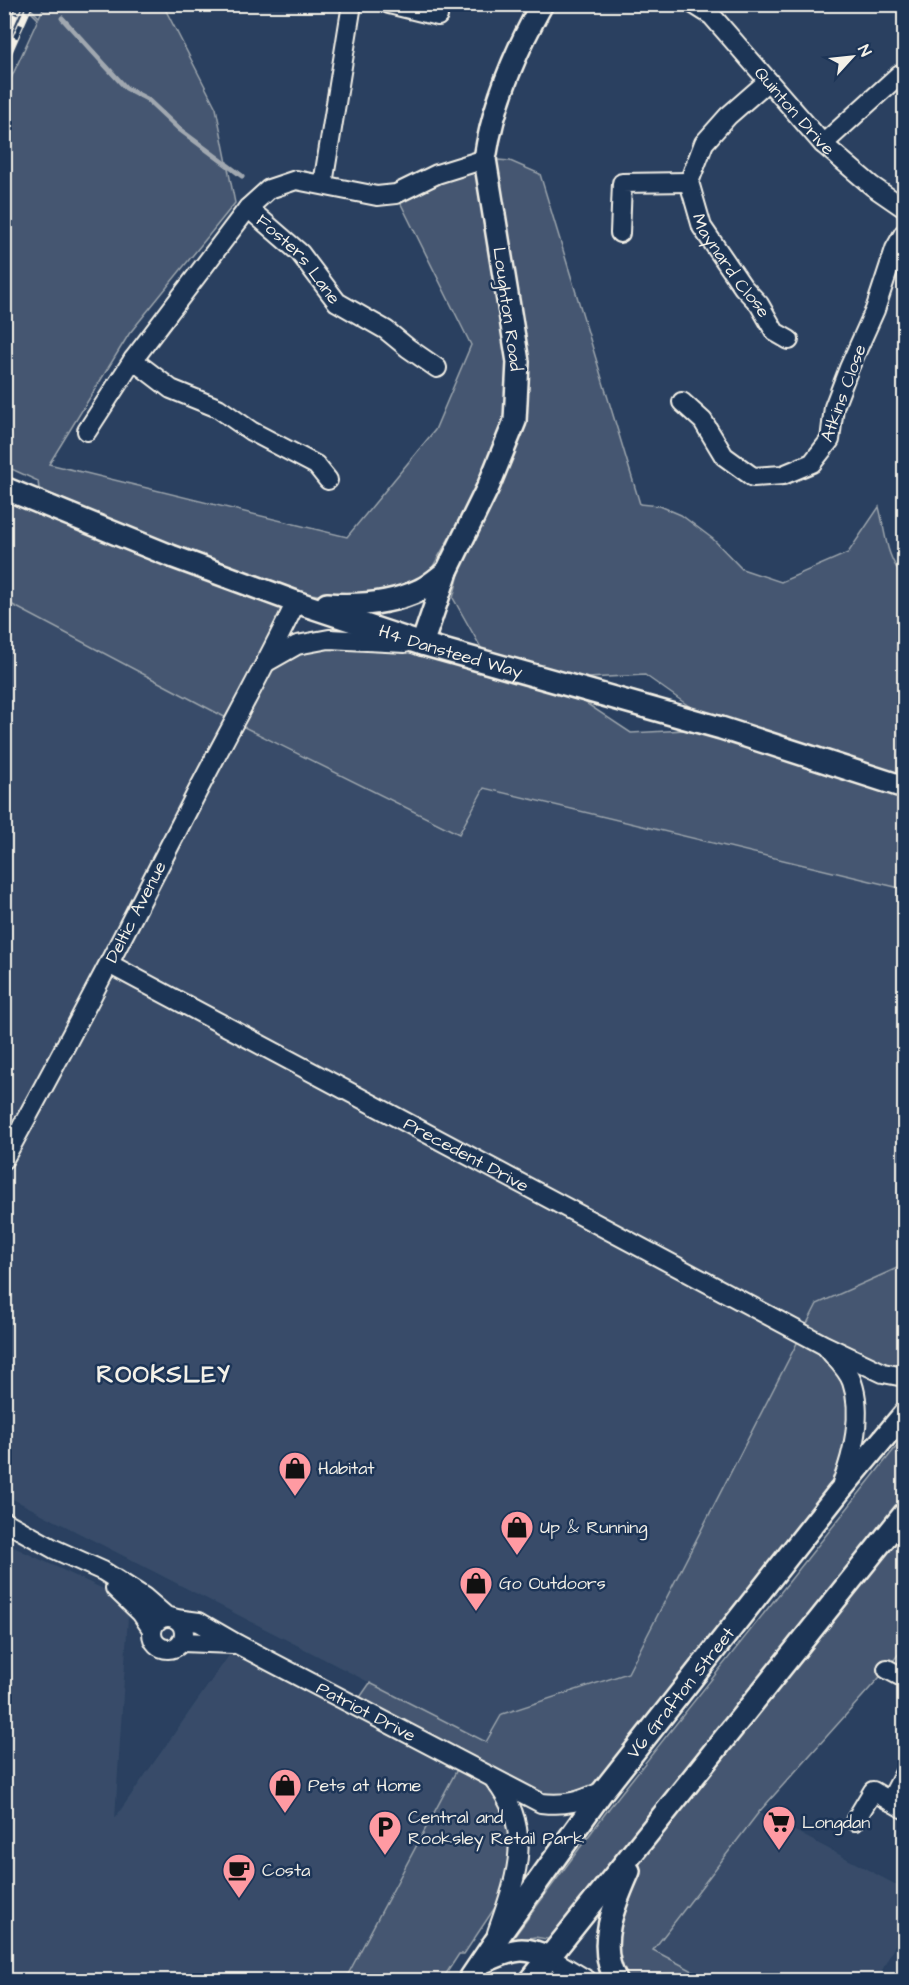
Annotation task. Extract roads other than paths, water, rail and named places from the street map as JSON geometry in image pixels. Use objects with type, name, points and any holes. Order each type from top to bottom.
[{"type":"street","points":[[323,184],[352,4]]},
{"type":"street","points":[[389,4],[438,16]]},
{"type":"street","name":"Loughton Road","points":[[422,644],[447,571],[489,485],[515,421],[518,362],[484,159],[489,127],[522,41],[542,4]]},
{"type":"street","name":"Quinton Drive","points":[[693,4],[716,10],[768,81],[823,144],[872,186],[904,208]]},
{"type":"street","points":[[823,144],[903,74]]},
{"type":"street","points":[[620,233],[622,183],[689,182],[704,143],[728,116],[768,81]]},
{"type":"street","name":"Fosters Lane","points":[[87,431],[133,360],[248,208],[269,189],[296,180],[377,196],[396,194],[437,174],[484,159]]},
{"type":"street","name":"Maynard Close","points":[[689,182],[702,227],[742,287],[759,304],[775,332],[789,340]]},
{"type":"street","name":"Fosters Lane","points":[[248,208],[300,253],[337,302],[386,330],[437,368]]},
{"type":"street","name":"Atkins Close","points":[[682,402],[703,421],[724,456],[753,477],[783,475],[812,463],[830,440],[834,407],[875,310],[894,249],[904,233]]},
{"type":"street","points":[[133,360],[171,389],[218,408],[251,431],[316,465],[328,480]]},
{"type":"street","name":"H4 Dansteed Way","points":[[4,488],[171,556],[296,602],[422,644],[721,728],[904,787]]},
{"type":"street","points":[[296,602],[352,606],[387,601],[420,590],[447,571]]},
{"type":"street","name":"Deltic Avenue","points":[[4,1159],[109,964],[296,602]]},
{"type":"street","points":[[267,662],[297,645],[329,639],[422,644]]},
{"type":"street","name":"Precedent Drive","points":[[109,964],[824,1345],[883,1373],[904,1377]]},
{"type":"street","name":"Precedent Drive","points":[[824,1345],[852,1381],[856,1407],[854,1448],[838,1493]]},
{"type":"street","name":"V6 Grafton Street","points":[[476,1971],[603,1791],[838,1493],[904,1414]]},
{"type":"street","points":[[531,1980],[904,1514]]},
{"type":"street","name":"Patriot Drive","points":[[4,1521],[54,1549],[103,1571],[171,1617],[199,1622],[541,1803],[557,1805],[576,1803],[603,1791]]},
{"type":"street","name":"Patriot Drive","points":[[83,1562],[139,1610],[151,1628]]},
{"type":"street","points":[[171,1617],[182,1624],[184,1637],[182,1642],[174,1648],[162,1649],[153,1642],[151,1628],[159,1619],[171,1617]]},
{"type":"street","name":"Patriot Drive","points":[[182,1642],[237,1644]]},
{"type":"street","points":[[855,1821],[873,1791],[897,1805],[904,1774]]},
{"type":"street","name":"Patriot Drive","points":[[494,1779],[507,1796],[514,1814],[519,1855],[516,1876],[494,1943]]},
{"type":"street","points":[[616,1980],[608,1952],[607,1931],[617,1897],[645,1838]]},
{"type":"street","points":[[476,1971],[516,1950],[527,1949],[550,1958],[587,1980]]},
{"type":"street","points":[[554,1980],[570,1980]]},
{"type":"waterway","points":[[62,18],[126,88],[147,99],[179,129],[242,176]]},
{"type":"railway","points":[[4,40],[20,4]]},
{"type":"railway","points":[[4,63],[30,4]]},
{"type":"place","name":"Habitat","points":[[295,1497]]},
{"type":"place","name":"Up & Running","points":[[517,1556]]},
{"type":"place","name":"Go Outdoors","points":[[476,1612]]},
{"type":"place","name":"Pets at Home","points":[[285,1814]]},
{"type":"place","name":"Longdan","points":[[779,1851]]},
{"type":"place","name":"Central and Rooksley Retail Park","points":[[385,1856]]},
{"type":"place","name":"Costa","points":[[239,1899]]},
{"type":"district","name":"ROOKSLEY","points":[[164,1374]]}]
